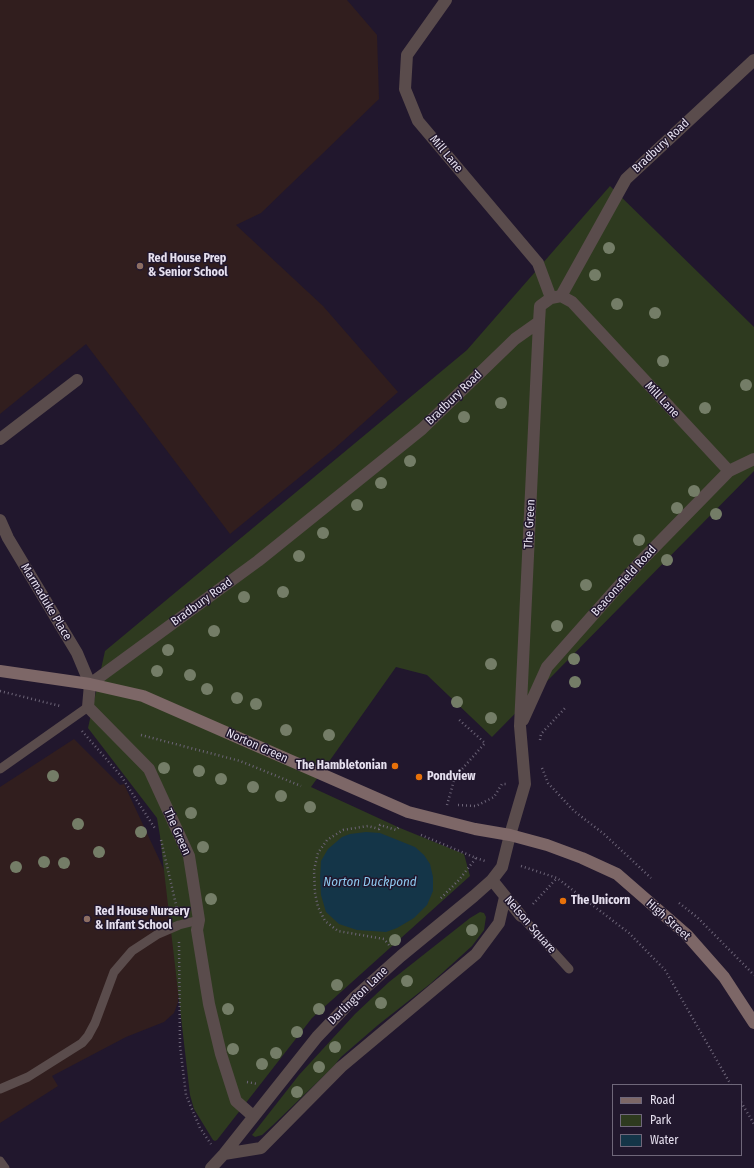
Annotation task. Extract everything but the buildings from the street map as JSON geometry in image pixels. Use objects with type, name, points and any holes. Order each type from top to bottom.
[{"type":"main road","name":"Norton Green","points":[[0,671],[90,684],[143,696],[408,812],[475,829],[510,835]]},
{"type":"main road","name":"High Street","points":[[510,835],[547,845],[582,858],[617,874],[687,935],[724,977],[754,1023]]},
{"type":"street","name":"Mill Lane","points":[[446,0],[407,55],[405,88],[418,121],[538,263],[556,297],[572,302],[729,471]]},
{"type":"street","name":"Bradbury Road","points":[[90,684],[258,561],[416,434],[515,339],[538,322],[540,306],[556,297],[626,180],[754,60]]},
{"type":"street","name":"The Green","points":[[525,784],[520,726],[538,322]]},
{"type":"street","points":[[0,439],[77,380]]},
{"type":"street","name":"Beaconsfield Road","points":[[520,726],[547,667],[640,562],[729,471],[754,459]]},
{"type":"street","name":"Marmaduke Place","points":[[0,520],[8,538],[77,653],[90,684]]},
{"type":"street","points":[[88,707],[90,684]]},
{"type":"street","name":"The Green","points":[[88,707],[149,769],[189,856],[199,920],[197,930],[209,1004],[221,1054],[236,1101],[253,1116]]},
{"type":"street","name":"Darlington Lane","points":[[211,1168],[219,1151],[253,1116],[317,1037],[355,997],[400,956],[492,880],[502,867],[525,784]]},
{"type":"street","name":"Nelson Square","points":[[492,880],[521,916]]},
{"type":"street","points":[[219,1151],[261,1148],[340,1067],[476,954],[499,923],[505,897]]},
{"type":"lane","points":[[0,769],[88,707]]},
{"type":"lane","name":"Nelson Square","points":[[521,916],[569,969]]},
{"type":"lane","points":[[0,1090],[28,1077],[82,1043],[88,1036],[95,1022],[114,972],[132,951],[158,934],[179,925],[199,920]]},
{"type":"lane","points":[[0,1161],[5,1168]]},
{"type":"path","points":[[0,691],[62,707],[121,776],[160,836],[176,902],[179,925],[180,1046],[186,1095],[200,1128],[219,1151]]},
{"type":"path","points":[[539,747],[541,734],[566,707]]},
{"type":"path","points":[[447,805],[455,777],[484,743],[457,718]]},
{"type":"path","points":[[140,734],[240,761],[305,788]]},
{"type":"path","points":[[541,764],[548,783],[574,811],[604,834],[656,883]]},
{"type":"path","points":[[440,803],[447,805],[476,806],[494,797],[502,784],[548,783]]},
{"type":"path","points":[[392,823],[402,827]]},
{"type":"path","points":[[384,939],[338,931],[325,921],[318,907],[315,893],[314,870],[318,853],[327,840],[343,830],[368,826],[379,829],[380,825],[396,830]]},
{"type":"path","points":[[417,833],[476,858],[502,867],[519,866],[557,878],[629,933],[665,970],[730,1084]]},
{"type":"path","points":[[434,905],[459,880],[476,858]]},
{"type":"path","points":[[521,916],[557,878]]},
{"type":"path","points":[[674,899],[697,917],[754,975]]},
{"type":"path","points":[[245,1082],[262,1085]]},
{"type":"path","points":[[742,1104],[754,1124]]},
{"type":"shaded area","name":"Red House Prep & Senior School","points":[[0,0],[347,0],[377,35],[379,99],[261,213],[236,225],[323,306],[398,392],[334,449],[230,534],[86,344],[0,414]]},
{"type":"shaded area","name":"Red House Nursery & Infant School","points":[[74,739],[120,785],[124,784],[174,891],[179,990],[178,1002],[174,1013],[164,1022],[126,1037],[52,1076],[58,1086],[0,1123],[0,787]]},
{"type":"green space","points":[[610,186],[754,327],[754,471],[492,737],[427,675],[396,667],[311,787],[400,828],[464,854],[470,876],[312,1018],[215,1141],[194,1109],[190,1095],[157,818],[88,728],[105,651],[467,350]]},
{"type":"green space","points":[[480,912],[484,913],[486,917],[484,930],[472,946],[430,984],[378,1025],[341,1057],[333,1067],[262,1135],[255,1137],[252,1135],[299,1075],[355,1014],[389,982],[470,918]]},
{"type":"water","name":"Norton Duckpond","points":[[366,832],[380,833],[415,847],[424,855],[430,864],[433,877],[433,891],[427,905],[414,918],[397,928],[386,932],[357,930],[339,924],[326,912],[321,895],[321,861],[328,849],[342,837],[350,834]]},
{"type":"place","name":"Red House Prep & Senior School","points":[[140,266]]},
{"type":"place","name":"The Hambletonian","points":[[395,766]]},
{"type":"place","name":"Pondview","points":[[419,777]]},
{"type":"place","name":"The Unicorn","points":[[563,901]]},
{"type":"place","name":"Red House Nursery & Infant School","points":[[87,919]]}]
